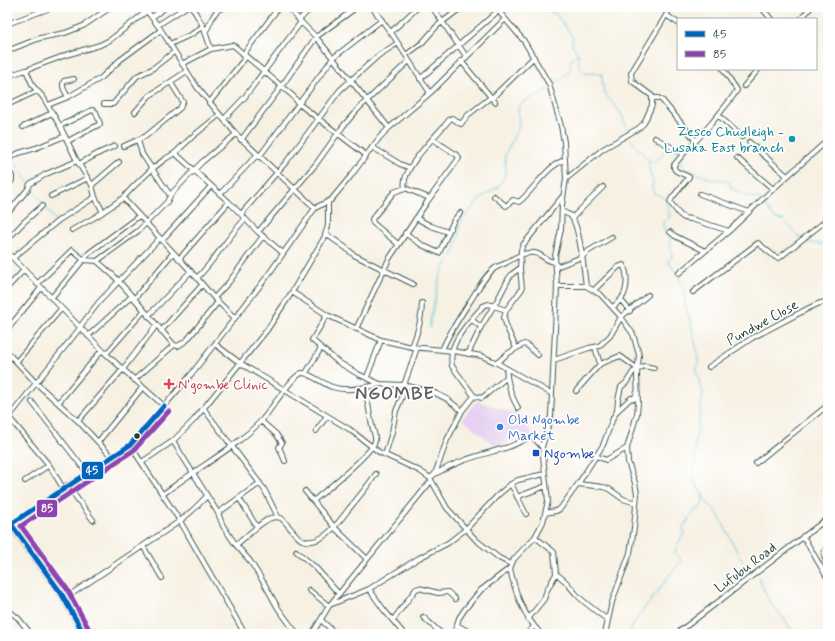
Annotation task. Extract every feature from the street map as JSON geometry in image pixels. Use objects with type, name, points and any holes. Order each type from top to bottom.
[{"type":"main road","points":[[9,522],[64,599],[84,634]]},
{"type":"street","points":[[7,24],[53,7]]},
{"type":"street","points":[[7,51],[40,38],[65,33],[83,26],[111,7]]},
{"type":"street","points":[[152,17],[166,7]]},
{"type":"street","points":[[158,25],[186,7]]},
{"type":"street","points":[[192,7],[203,26],[211,49]]},
{"type":"street","points":[[205,32],[212,16],[220,9],[228,7]]},
{"type":"street","points":[[209,103],[245,56],[279,7]]},
{"type":"street","points":[[288,7],[316,37],[389,128]]},
{"type":"street","points":[[224,120],[244,98],[300,21],[312,7]]},
{"type":"street","points":[[241,140],[316,37],[357,7]]},
{"type":"street","points":[[378,7],[373,9],[391,32],[430,93]]},
{"type":"street","points":[[391,32],[418,7]]},
{"type":"street","points":[[432,7],[466,56]]},
{"type":"street","points":[[406,55],[422,43],[428,35],[462,7]]},
{"type":"street","points":[[454,634],[465,609],[481,590],[510,566],[514,559],[535,537],[539,531],[548,501],[542,447],[551,416],[557,286],[555,264],[561,229],[566,179],[562,130],[549,84],[524,40],[495,7]]},
{"type":"street","points":[[566,179],[603,149],[639,128],[648,115],[653,98],[651,94],[632,81],[631,75],[636,64],[671,7]]},
{"type":"street","points":[[761,7],[769,18]]},
{"type":"street","points":[[802,18],[811,7]]},
{"type":"street","points":[[7,76],[66,55],[100,45],[110,40],[145,9],[158,25],[174,52],[209,103],[241,140],[315,208]]},
{"type":"street","points":[[420,79],[498,12]]},
{"type":"street","points":[[666,15],[677,22]]},
{"type":"street","points":[[9,522],[130,445],[215,344],[266,278],[315,208],[322,203],[331,200],[372,147],[389,128],[430,93],[505,19]]},
{"type":"street","points":[[220,194],[258,156],[333,58],[382,20]]},
{"type":"street","points":[[170,44],[192,34],[203,26]]},
{"type":"street","points":[[48,105],[68,97],[101,78],[120,60],[161,30]]},
{"type":"street","points":[[241,214],[277,174],[340,90],[379,55],[398,43]]},
{"type":"street","points":[[182,64],[211,49],[231,44],[293,96],[299,104],[366,155]]},
{"type":"street","points":[[104,104],[114,104],[137,76],[152,69],[174,52]]},
{"type":"street","points":[[405,188],[405,178],[410,168],[451,118],[461,124],[471,111],[492,99],[534,57]]},
{"type":"street","points":[[258,232],[295,190],[359,108],[409,61]]},
{"type":"street","points":[[461,61],[492,99]]},
{"type":"street","points":[[26,70],[37,91],[48,105],[92,185],[95,197],[103,212]]},
{"type":"street","points":[[724,70],[737,90],[718,115],[674,165],[676,171],[689,177],[670,202],[684,218],[692,219],[729,231]]},
{"type":"street","points":[[744,86],[758,70]]},
{"type":"street","points":[[134,112],[149,96],[171,83],[187,71]]},
{"type":"street","points":[[68,97],[62,84],[64,81],[74,79]]},
{"type":"street","points":[[124,146],[146,136],[180,108],[182,102],[171,83]]},
{"type":"street","points":[[7,105],[37,91]]},
{"type":"street","points":[[653,98],[662,100],[696,141]]},
{"type":"street","points":[[60,126],[86,112],[92,110],[96,112],[100,124],[68,141]]},
{"type":"street","points":[[23,127],[52,113]]},
{"type":"street","points":[[72,230],[103,212],[123,198],[152,169],[175,153],[202,128],[220,115]]},
{"type":"street","points":[[718,115],[742,137]]},
{"type":"street","points":[[97,261],[146,224],[167,202],[170,195],[209,155],[236,134]]},
{"type":"street","points":[[7,159],[65,136]]},
{"type":"street","points":[[655,138],[680,152],[685,152]]},
{"type":"street","points":[[356,329],[383,270],[398,244],[429,198],[459,158],[446,147],[433,139]]},
{"type":"street","points":[[138,140],[142,154],[170,195]]},
{"type":"street","points":[[679,273],[729,231],[787,176],[828,140]]},
{"type":"street","points":[[749,142],[787,176]]},
{"type":"street","points":[[7,214],[24,195],[30,184],[46,174],[115,146]]},
{"type":"street","points":[[372,147],[400,164],[410,168]]},
{"type":"street","points":[[175,153],[193,171],[229,202],[258,232],[283,253]]},
{"type":"street","points":[[737,158],[773,189]]},
{"type":"street","points":[[494,196],[506,206],[513,200],[519,202],[553,167],[565,160]]},
{"type":"street","points":[[92,185],[118,162]]},
{"type":"street","points":[[7,170],[12,176],[12,180],[7,187]]},
{"type":"street","points":[[51,196],[88,178]]},
{"type":"street","points":[[93,520],[8,416],[80,328],[99,302],[211,186]]},
{"type":"street","points":[[572,218],[603,187]]},
{"type":"street","points":[[398,244],[373,223],[372,219],[394,192],[405,188],[429,198]]},
{"type":"street","points":[[700,194],[749,212]]},
{"type":"street","points":[[516,348],[504,318],[506,310],[522,289],[520,268],[523,245],[564,195]]},
{"type":"street","points":[[13,258],[59,220],[95,197]]},
{"type":"street","points":[[123,198],[202,285],[235,318]]},
{"type":"street","points":[[142,462],[173,441],[204,409],[267,330],[292,292],[326,234],[328,226],[328,201]]},
{"type":"street","points":[[180,259],[229,202]]},
{"type":"street","points":[[7,240],[42,206]]},
{"type":"street","points":[[562,211],[572,218],[576,227],[580,242],[586,286]]},
{"type":"street","points":[[405,233],[438,254],[442,249],[454,220],[460,213]]},
{"type":"street","points":[[51,298],[89,253],[139,216]]},
{"type":"street","points":[[416,218],[431,226],[448,232]]},
{"type":"street","points":[[197,278],[208,267],[226,241],[246,219]]},
{"type":"street","points":[[693,292],[758,243],[775,257],[779,258],[828,219]]},
{"type":"street","points":[[670,232],[705,251]]},
{"type":"street","points":[[326,234],[354,255],[413,284]]},
{"type":"street","points":[[37,284],[72,250],[84,260],[97,261],[133,297],[156,326],[174,345],[178,346],[183,344],[263,236]]},
{"type":"street","points":[[442,350],[454,326],[495,268],[521,254],[536,252],[555,264],[582,257],[587,252],[612,237]]},
{"type":"street","points":[[7,252],[106,354],[142,388],[164,406]]},
{"type":"street","points":[[88,336],[133,297],[173,253]]},
{"type":"street","points":[[594,290],[618,267],[623,265],[627,272],[625,291],[621,300],[613,307]]},
{"type":"street","points":[[468,354],[481,327],[494,307],[509,278],[520,268]]},
{"type":"street","points":[[7,288],[24,270]]},
{"type":"street","points":[[148,316],[190,271]]},
{"type":"street","points":[[161,331],[202,285]]},
{"type":"street","points":[[557,286],[586,286],[594,290],[613,307],[621,317],[633,334],[638,347],[637,414],[627,448],[628,462],[635,483],[636,503],[634,528],[630,553],[614,597],[604,634]]},
{"type":"street","points":[[7,330],[41,288]]},
{"type":"street","points":[[292,292],[327,314],[381,340],[415,348],[453,351],[482,356],[497,362],[552,394]]},
{"type":"street","points":[[554,360],[589,348],[595,348],[606,341],[621,317],[648,295]]},
{"type":"street","points":[[621,300],[630,310]]},
{"type":"street","name":"Pundwe Close","points":[[709,367],[758,335],[809,308],[820,303],[828,302]]},
{"type":"street","points":[[385,455],[390,442],[396,411],[402,397],[415,348],[420,327],[422,303]]},
{"type":"street","points":[[506,310],[488,304],[483,306],[460,333],[453,351],[452,366],[474,396],[482,398],[507,377]]},
{"type":"street","points":[[17,361],[61,309]]},
{"type":"street","points":[[106,354],[144,311]]},
{"type":"street","points":[[327,314],[313,341],[338,362],[380,384]]},
{"type":"street","points":[[472,320],[481,327]]},
{"type":"street","points":[[78,421],[123,369],[156,326]]},
{"type":"street","points":[[367,377],[381,340]]},
{"type":"street","points":[[215,344],[240,364],[327,416],[366,441],[372,448],[411,466],[430,480],[447,508],[466,529],[488,550],[510,566],[516,594],[528,618],[541,634]]},
{"type":"street","points":[[497,362],[516,348],[525,344],[538,355]]},
{"type":"street","points":[[134,380],[174,345]]},
{"type":"street","points":[[306,373],[321,348]]},
{"type":"street","points":[[595,348],[600,364]]},
{"type":"street","points":[[58,403],[102,350]]},
{"type":"street","points":[[7,359],[9,353],[36,382],[78,421],[112,457]]},
{"type":"street","points":[[576,391],[600,364],[620,356],[638,369]]},
{"type":"street","points":[[545,513],[560,509],[603,445],[617,411],[621,387],[626,383],[633,372],[638,369],[644,366],[654,368]]},
{"type":"street","points":[[506,368],[512,397],[518,408]]},
{"type":"street","points":[[163,494],[232,446],[261,421],[285,390],[300,374],[306,373],[332,387],[349,389],[380,384],[404,385],[435,393],[447,399],[462,411]]},
{"type":"street","points":[[313,501],[372,448],[375,440],[364,387]]},
{"type":"street","points":[[98,442],[142,388]]},
{"type":"street","points":[[617,411],[631,398],[634,399],[638,390]]},
{"type":"street","points":[[312,634],[330,605],[435,474],[447,440],[462,411],[474,396]]},
{"type":"street","points":[[32,402],[87,473]]},
{"type":"street","points":[[756,463],[828,405]]},
{"type":"street","points":[[204,409],[260,483],[278,516],[299,538],[304,540],[319,539],[335,528],[376,474]]},
{"type":"street","points":[[316,431],[327,416]]},
{"type":"street","points":[[261,421],[276,434],[282,443],[279,447],[285,461]]},
{"type":"street","points":[[435,474],[457,462],[505,448],[531,437],[534,438],[542,447]]},
{"type":"street","points":[[173,441],[218,513],[223,526],[236,545],[250,561],[278,608],[297,634]]},
{"type":"street","points":[[130,445],[180,521],[244,634]]},
{"type":"street","points":[[596,456],[606,460],[627,448]]},
{"type":"street","points":[[25,481],[48,465]]},
{"type":"street","points":[[330,605],[369,588],[419,558],[448,543],[466,529],[511,484],[518,480],[544,474]]},
{"type":"street","points":[[218,513],[260,483]]},
{"type":"street","points":[[511,484],[526,514]]},
{"type":"street","points":[[578,484],[603,487],[623,499],[636,503]]},
{"type":"street","points":[[518,497],[546,486]]},
{"type":"street","points":[[305,491],[335,528],[367,560]]},
{"type":"street","points":[[64,599],[180,521],[207,496]]},
{"type":"street","points":[[239,498],[257,527]]},
{"type":"street","points":[[236,545],[267,518],[278,516]]},
{"type":"street","name":"Lufubu Road","points":[[676,634],[828,518]]},
{"type":"street","points":[[803,536],[828,579]]},
{"type":"street","points":[[528,618],[544,599],[556,574],[554,552],[535,537]]},
{"type":"street","points":[[143,546],[162,578]]},
{"type":"street","points":[[828,546],[824,552],[824,556],[828,565]]},
{"type":"street","points":[[296,551],[315,567],[339,594]]},
{"type":"street","points":[[556,574],[566,581],[575,593],[584,601],[608,620]]},
{"type":"street","points":[[369,588],[404,634]]},
{"type":"street","points":[[393,620],[419,588],[438,592],[448,592],[455,599]]},
{"type":"street","points":[[309,590],[330,605]]},
{"type":"street","points":[[7,609],[16,616],[31,634]]},
{"type":"street","points":[[423,617],[442,634]]},
{"type":"street","points":[[321,620],[336,634]]},
{"type":"street","points":[[457,625],[473,634]]},
{"type":"street","points":[[527,634],[534,626]]},
{"type":"shaded area","name":"Old Ngombe Market","points":[[477,401],[520,415],[532,434],[497,447],[462,419]]},
{"type":"waterway","points":[[546,7],[550,12],[555,13],[573,37],[572,44],[578,54],[580,68],[585,73],[602,74],[605,92],[621,114],[628,132]]},
{"type":"waterway","points":[[552,87],[569,71],[571,68],[570,61],[578,54]]},
{"type":"waterway","points":[[430,328],[439,280],[444,268],[455,250],[459,237],[460,225],[478,201],[498,187],[506,173],[505,155],[519,127],[518,108],[522,103],[549,89]]},
{"type":"waterway","points":[[630,139],[649,161],[649,169],[653,182],[652,188],[654,193],[666,199],[670,217],[663,222],[663,227],[669,234],[672,257],[668,261],[684,287],[685,304],[698,355],[696,371],[703,393],[695,445],[695,462],[691,476],[708,504],[715,509],[737,553]]},
{"type":"waterway","points":[[7,147],[12,156]]},
{"type":"waterway","points":[[650,161],[655,162],[667,148],[670,148],[679,157]]},
{"type":"waterway","points":[[13,158],[28,183]]},
{"type":"waterway","points":[[681,160],[683,162],[681,169],[685,171],[690,170],[713,180],[719,179],[730,183],[731,188],[749,197],[760,199]]},
{"type":"waterway","points":[[31,187],[55,220]]},
{"type":"waterway","points":[[763,202],[774,218],[783,220],[800,238]]},
{"type":"waterway","points":[[803,242],[828,245]]},
{"type":"waterway","points":[[677,545],[685,533],[682,529],[694,512],[701,507],[703,500],[702,494]]},
{"type":"waterway","points":[[629,634],[635,621],[679,563],[681,559],[675,553],[676,548]]},
{"type":"waterway","points":[[739,556],[751,569],[754,570]]},
{"type":"waterway","points":[[759,577],[772,606],[787,622],[792,634]]},
{"type":"transit line","name":"45","points":[[11,524],[130,445],[164,406]]},
{"type":"transit line","name":"85","points":[[90,631],[67,589],[21,526],[134,450],[169,411]]},
{"type":"transit line","name":"45","points":[[11,524],[61,593],[84,634]]},
{"type":"place","name":"Zesco Chudleigh - Lusaka East branch","points":[[792,139]]},
{"type":"place","name":"N'gombe Clinic","points":[[169,384]]},
{"type":"place","name":"Old Ngombe Market","points":[[500,427]]},
{"type":"place","name":"Ngombe","points":[[536,453]]},
{"type":"district","name":"NGOMBE","points":[[395,393]]}]
